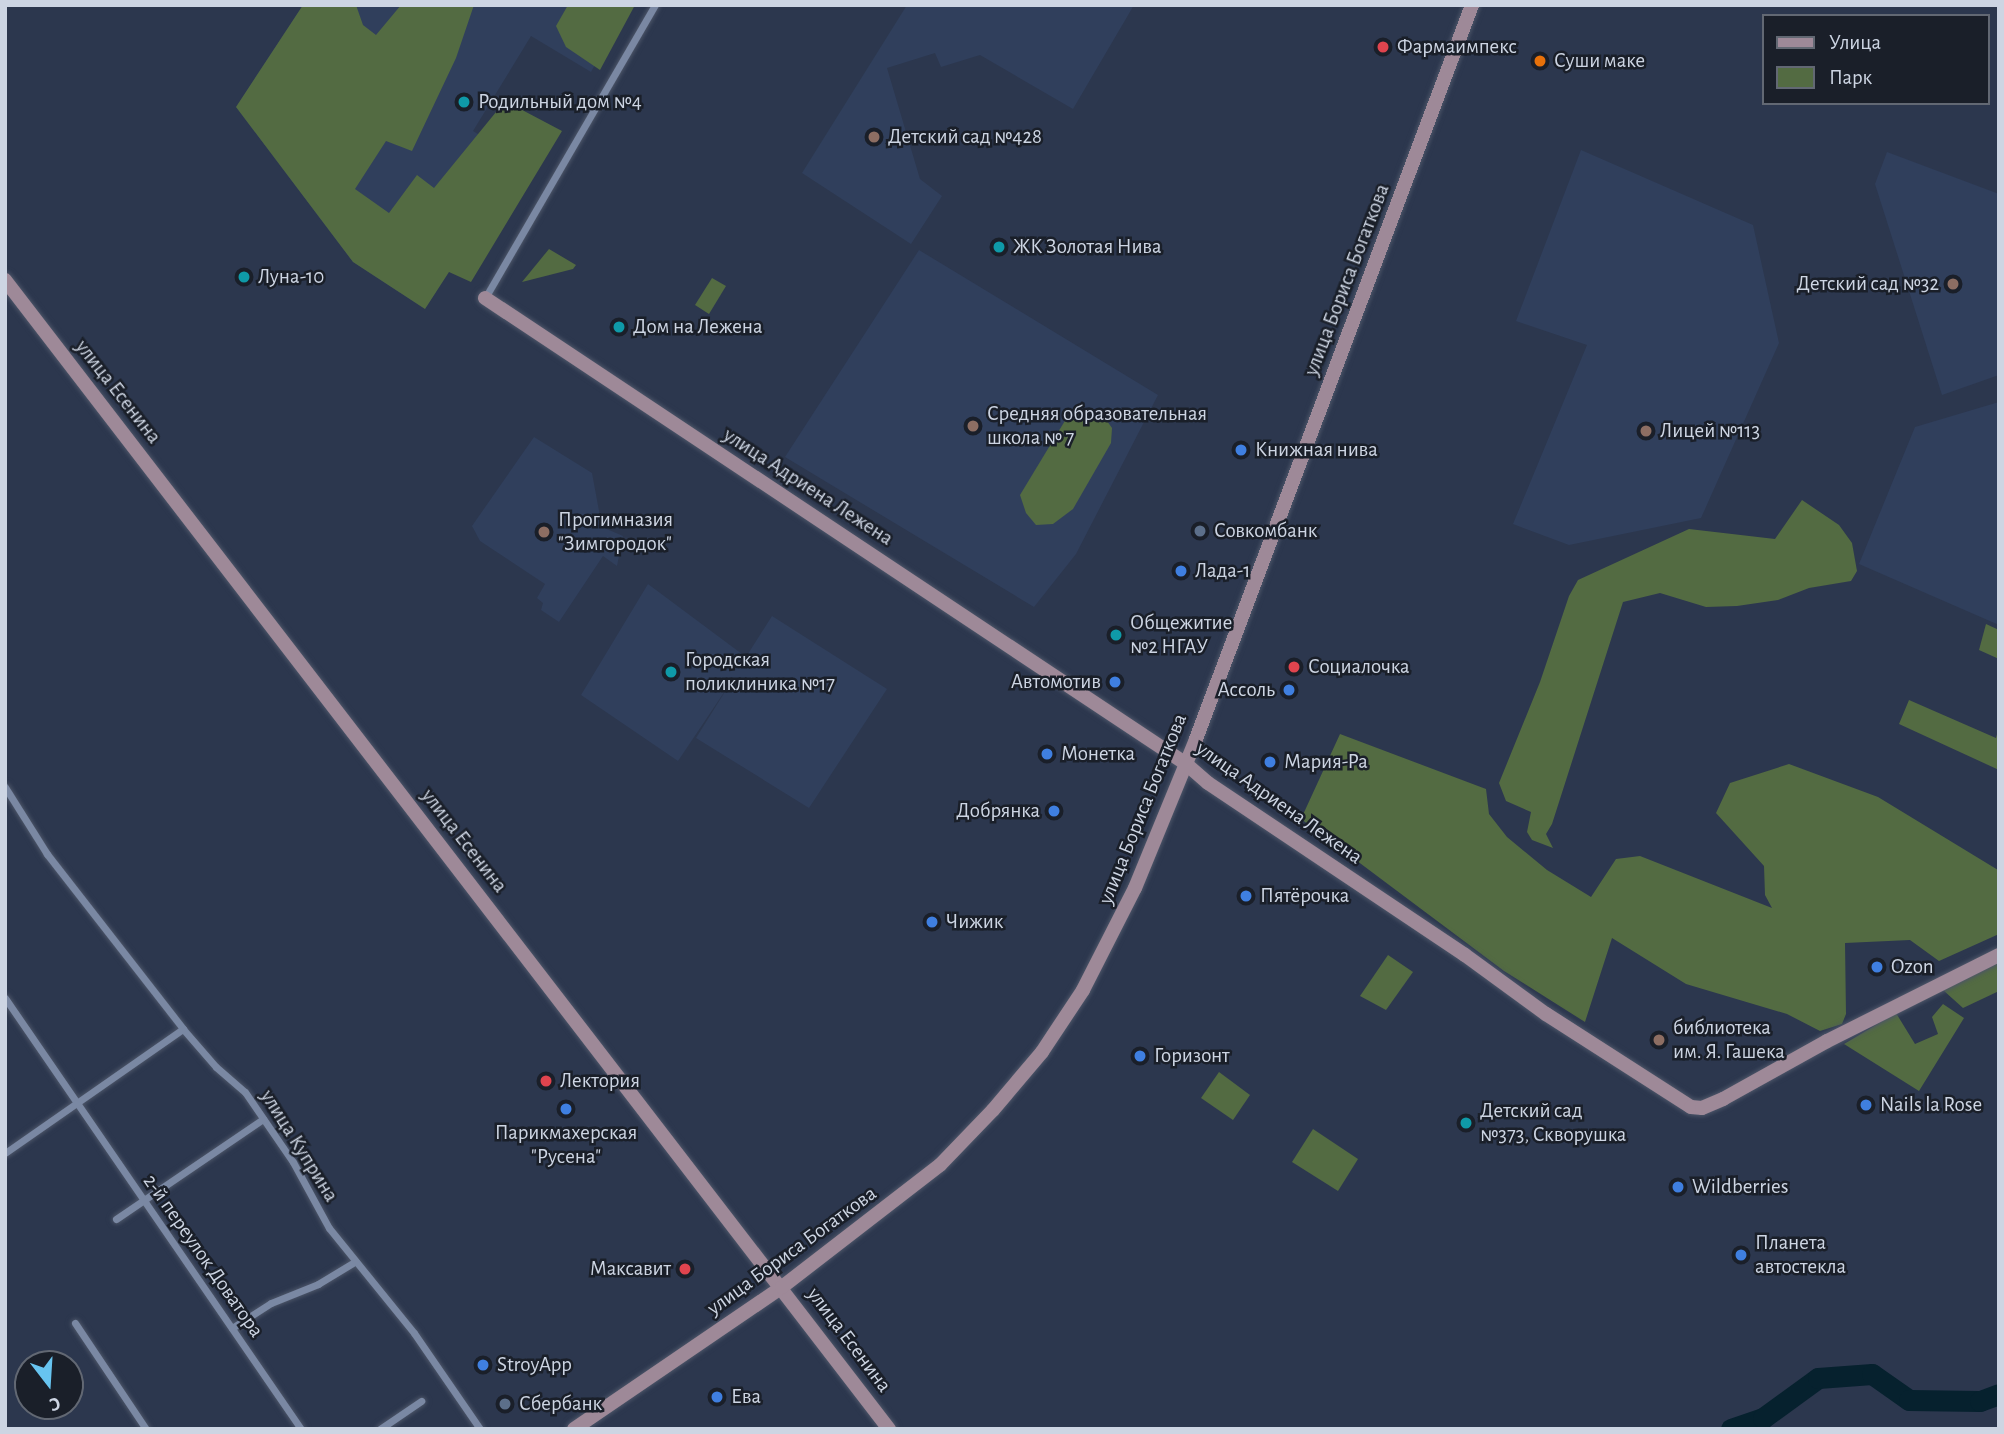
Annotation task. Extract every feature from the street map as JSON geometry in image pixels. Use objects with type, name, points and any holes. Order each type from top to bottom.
[{"type":"street","points":[[485,298],[655,5]]},
{"type":"street","name":"улица Бориса Богаткова","points":[[574,1429],[782,1287],[940,1165],[993,1110],[1042,1052],[1083,990],[1115,932],[1185,763],[1472,5]]},
{"type":"street","name":"улица Есенина","points":[[5,280],[889,1429]]},
{"type":"street","name":"улица Адриена Лежена","points":[[485,298],[1185,763],[1208,783],[1465,955],[1546,1014],[1691,1107],[1702,1108],[1723,1099],[1827,1041],[1999,955]]},
{"type":"street","name":"улица Куприна","points":[[5,787],[47,854],[183,1029],[215,1067],[245,1092],[293,1162],[329,1228],[414,1333],[480,1429]]},
{"type":"street","name":"2-й переулок Доватора","points":[[5,998],[301,1429]]},
{"type":"street","points":[[5,1153],[183,1029]]},
{"type":"street","points":[[116,1219],[263,1119]]},
{"type":"street","points":[[232,1328],[271,1303],[318,1284],[356,1261]]},
{"type":"street","points":[[75,1323],[146,1429]]},
{"type":"street","points":[[380,1429],[421,1401]]},
{"type":"shaded area","points":[[303,5],[628,5],[591,72],[531,36],[473,131],[520,160],[425,309],[353,262],[236,107]]},
{"type":"shaded area","points":[[907,5],[1134,5],[1073,109],[980,55],[941,67],[935,53],[887,68],[920,179],[942,196],[911,244],[802,173]]},
{"type":"shaded area","name":"Лицей №113","points":[[1581,150],[1753,225],[1779,343],[1701,518],[1569,545],[1513,524],[1587,345],[1516,321]]},
{"type":"shaded area","name":"Детский сад №32","points":[[1887,152],[1999,194],[1999,375],[1942,395],[1875,184]]},
{"type":"shaded area","name":"Средняя образовательная школа № 7","points":[[919,250],[1158,395],[1076,554],[1034,607],[785,457]]},
{"type":"shaded area","points":[[1999,402],[1999,625],[1859,564],[1915,427]]},
{"type":"shaded area","name":"Прогимназия \"Зимгородок\"","points":[[534,437],[592,473],[602,527],[623,536],[617,566],[603,556],[559,622],[541,610],[543,603],[537,598],[545,584],[480,541],[472,526]]},
{"type":"shaded area","points":[[648,584],[746,657],[772,616],[887,689],[809,808],[696,738],[731,682],[678,761],[581,695]]},
{"type":"green space","points":[[303,5],[356,5],[363,25],[376,35],[401,5],[474,5],[456,58],[412,151],[386,141],[355,189],[389,213],[417,175],[434,188],[505,101],[562,131],[471,282],[449,272],[425,309],[353,262],[236,107]]},
{"type":"green space","points":[[568,5],[635,5],[600,70],[566,47],[556,26]]},
{"type":"green space","points":[[549,249],[576,265],[573,269],[522,282]]},
{"type":"green space","points":[[712,278],[726,286],[709,314],[695,305]]},
{"type":"green space","points":[[1087,410],[1102,414],[1112,428],[1111,443],[1073,509],[1053,524],[1036,525],[1026,513],[1020,495],[1066,419]]},
{"type":"green space","points":[[1802,500],[1839,525],[1852,543],[1857,571],[1851,581],[1809,588],[1778,600],[1737,606],[1706,607],[1660,593],[1623,602],[1552,824],[1546,834],[1553,848],[1532,840],[1527,832],[1531,812],[1506,801],[1499,783],[1540,682],[1569,596],[1578,580],[1689,529],[1775,539]]},
{"type":"green space","points":[[1986,624],[1999,630],[1999,659],[1979,650]]},
{"type":"green space","points":[[1909,700],[1996,738],[1999,727],[1999,770],[1899,724]]},
{"type":"green space","points":[[1340,734],[1486,789],[1489,814],[1507,837],[1547,870],[1591,897],[1616,859],[1640,856],[1772,908],[1765,895],[1764,866],[1716,813],[1730,783],[1789,764],[1878,797],[1998,870],[1999,934],[1939,961],[1910,940],[1845,943],[1846,1014],[1842,1024],[1820,1031],[1787,1014],[1686,984],[1612,938],[1585,1022],[1504,971],[1301,819]]},
{"type":"green space","points":[[1388,955],[1413,972],[1386,1010],[1360,996]]},
{"type":"green space","points":[[1999,962],[1999,991],[1963,1008],[1943,990]]},
{"type":"green space","points":[[1943,1004],[1964,1018],[1919,1091],[1844,1044],[1896,1013],[1915,1044],[1938,1034],[1932,1017]]},
{"type":"green space","points":[[1219,1072],[1250,1095],[1233,1120],[1201,1098]]},
{"type":"green space","points":[[1313,1129],[1358,1159],[1338,1191],[1292,1162]]},
{"type":"waterway","points":[[1731,1429],[1763,1418],[1818,1378],[1872,1374],[1909,1400],[1980,1401],[1999,1394]]},
{"type":"place","name":"Фармаимпекс","points":[[1383,47]]},
{"type":"place","name":"Суши маке","points":[[1540,61]]},
{"type":"place","name":"Родильный дом №4","points":[[464,102]]},
{"type":"place","name":"Детский сад №428","points":[[874,137]]},
{"type":"place","name":"ЖК Золотая Нива","points":[[999,247]]},
{"type":"place","name":"Луна-10","points":[[244,277]]},
{"type":"place","name":"Детский сад №32","points":[[1953,284]]},
{"type":"place","name":"Дом на Лежена","points":[[619,327]]},
{"type":"place","name":"Средняя образовательная школа № 7","points":[[973,426]]},
{"type":"place","name":"Лицей №113","points":[[1646,431]]},
{"type":"place","name":"Книжная нива","points":[[1241,450]]},
{"type":"place","name":"Совкомбанк","points":[[1200,531]]},
{"type":"place","name":"Прогимназия \"Зимгородок\"","points":[[544,532]]},
{"type":"place","name":"Лада-1","points":[[1181,571]]},
{"type":"place","name":"Общежитие №2 НГАУ","points":[[1116,635]]},
{"type":"place","name":"Социалочка","points":[[1294,667]]},
{"type":"place","name":"Городская поликлиника №17","points":[[671,672]]},
{"type":"place","name":"Автомотив","points":[[1115,682]]},
{"type":"place","name":"Ассоль","points":[[1289,690]]},
{"type":"place","name":"Монетка","points":[[1047,754]]},
{"type":"place","name":"Мария-Ра","points":[[1270,762]]},
{"type":"place","name":"Добрянка","points":[[1054,811]]},
{"type":"place","name":"Пятёрочка","points":[[1246,896]]},
{"type":"place","name":"Чижик","points":[[932,922]]},
{"type":"place","name":"Ozon","points":[[1877,967]]},
{"type":"place","name":"библиотека им. Я. Гашека","points":[[1659,1040]]},
{"type":"place","name":"Горизонт","points":[[1140,1056]]},
{"type":"place","name":"Лектория","points":[[546,1081]]},
{"type":"place","name":"Nails la Rose","points":[[1866,1105]]},
{"type":"place","name":"Парикмахерская \"Русена\"","points":[[566,1109]]},
{"type":"place","name":"Детский сад №373, Скворушка","points":[[1466,1123]]},
{"type":"place","name":"Wildberries","points":[[1678,1187]]},
{"type":"place","name":"Планета автостекла","points":[[1741,1255]]},
{"type":"place","name":"Максавит","points":[[685,1269]]},
{"type":"place","name":"StroyApp","points":[[483,1365]]},
{"type":"place","name":"Ева","points":[[717,1397]]},
{"type":"place","name":"Сбербанк","points":[[505,1404]]}]
